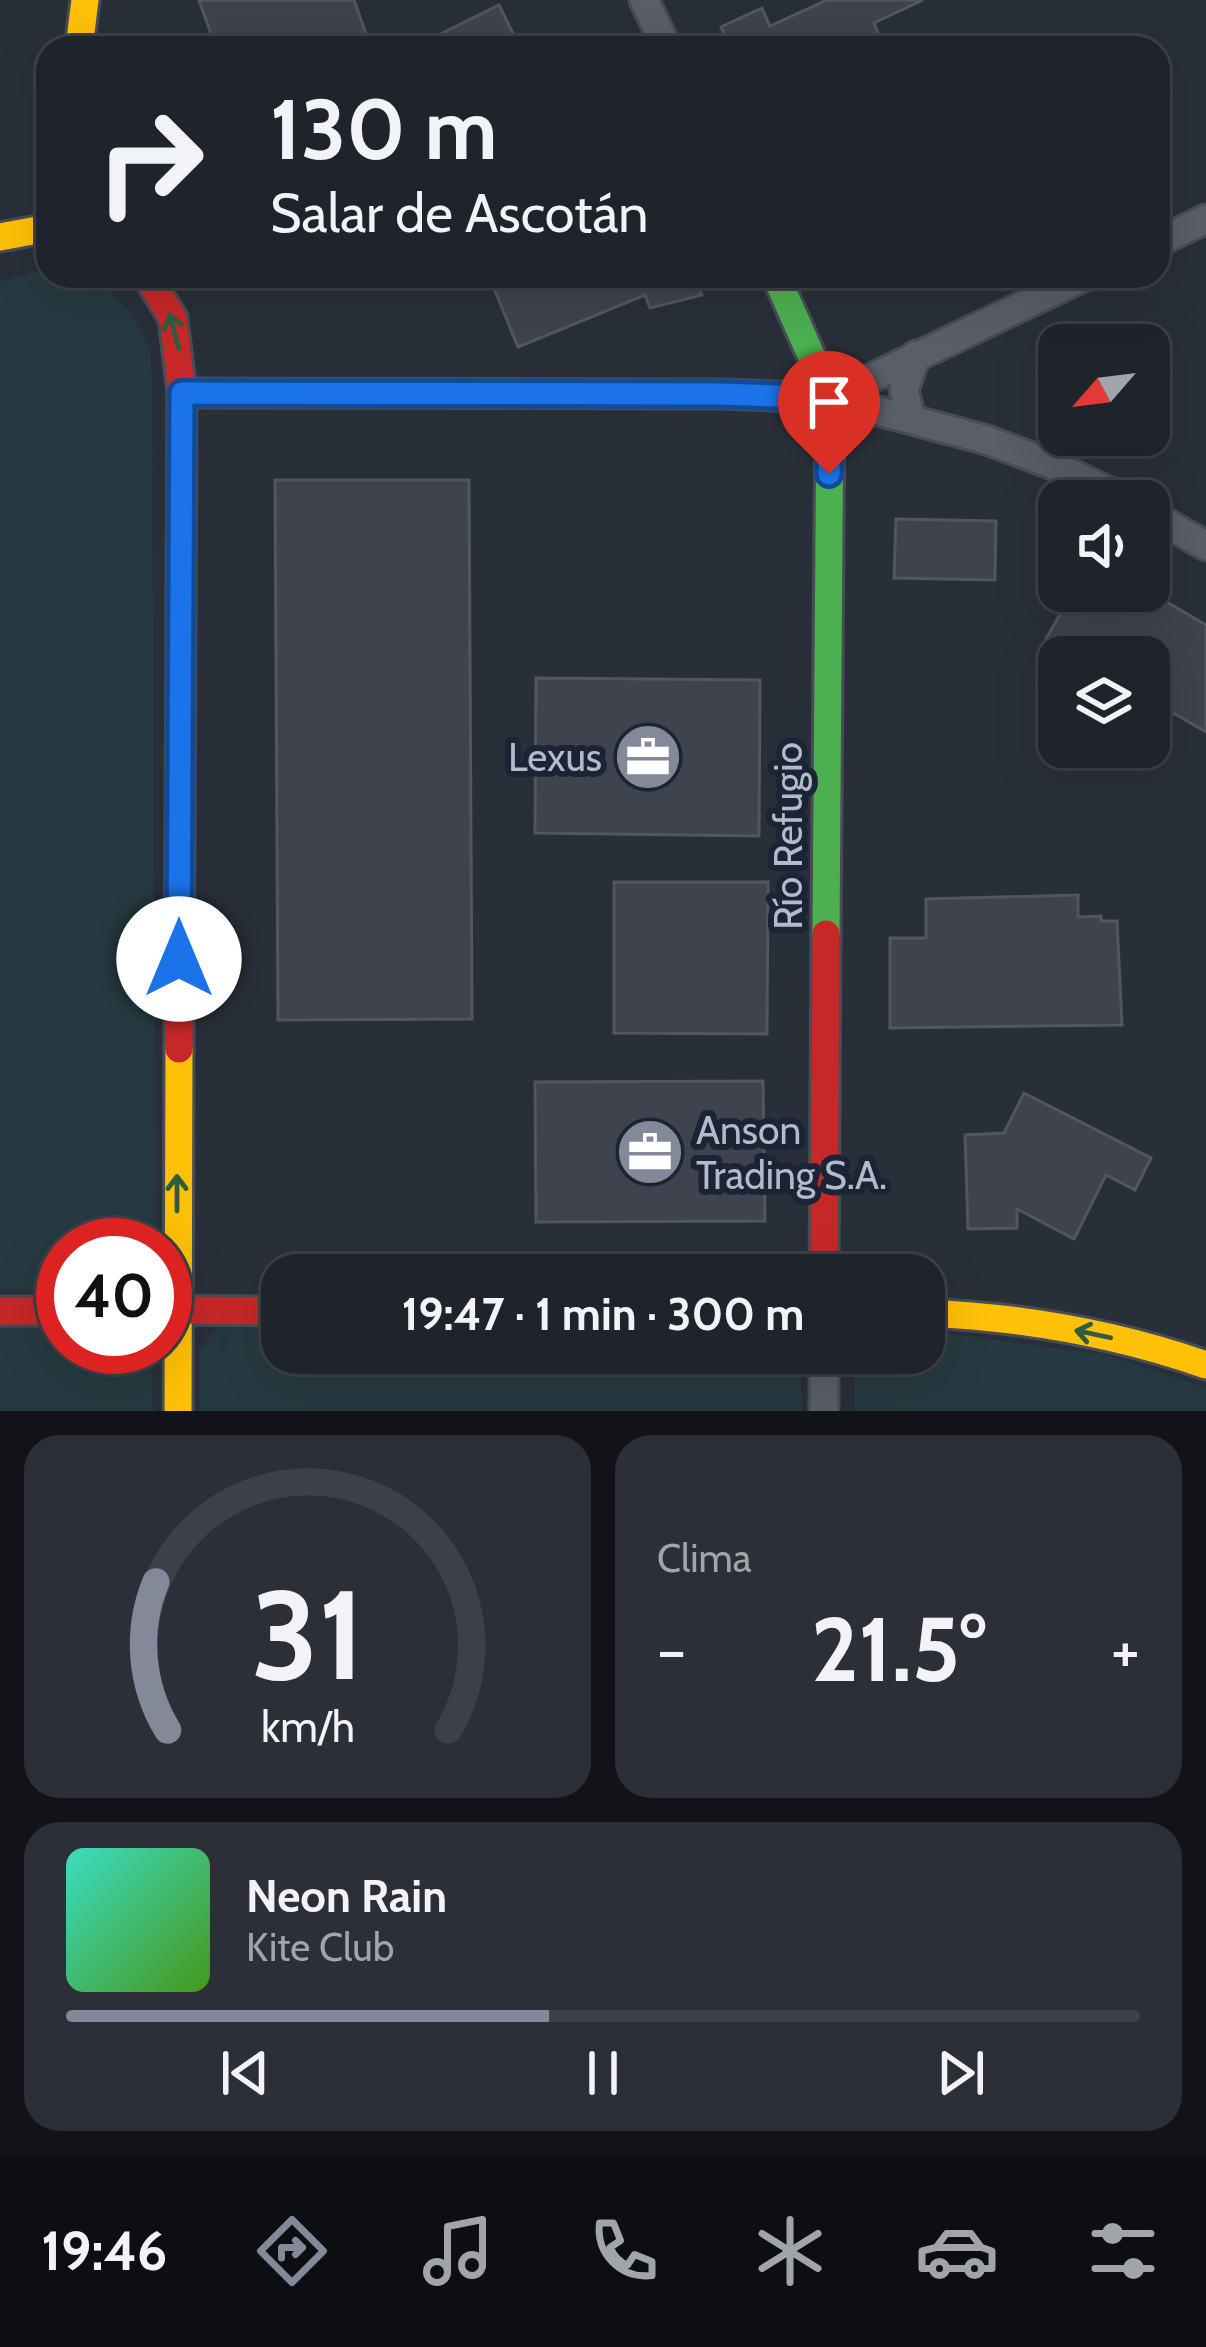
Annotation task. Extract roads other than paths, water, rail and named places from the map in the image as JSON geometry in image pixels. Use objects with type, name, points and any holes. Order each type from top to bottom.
[{"type":"street","points":[[80,36],[85,0]]},
{"type":"street","points":[[644,0],[661,36]]},
{"type":"street","points":[[1170,236],[1206,219]]},
{"type":"street","points":[[0,237],[36,230]]},
{"type":"street","points":[[154,288],[173,318],[182,393],[172,1218]]},
{"type":"street","points":[[781,288],[830,398]]},
{"type":"street","points":[[830,398],[1059,288]]},
{"type":"street","points":[[910,419],[904,390],[916,355]]},
{"type":"street","points":[[182,393],[830,398],[1053,464],[1086,480]]},
{"type":"street","name":"Río Refugio","points":[[824,1254],[830,398]]},
{"type":"street","points":[[1170,525],[1206,546]]},
{"type":"street","points":[[0,1311],[36,1310]]},
{"type":"street","points":[[192,1310],[261,1311]]},
{"type":"street","points":[[945,1313],[1054,1325],[1206,1365]]},
{"type":"street","points":[[175,1374],[178,1411]]},
{"type":"street","points":[[824,1374],[824,1411]]},
{"type":"place","name":"Lexus","points":[[648,757]]},
{"type":"place","name":"Anson Trading S.A.","points":[[650,1152]]}]
